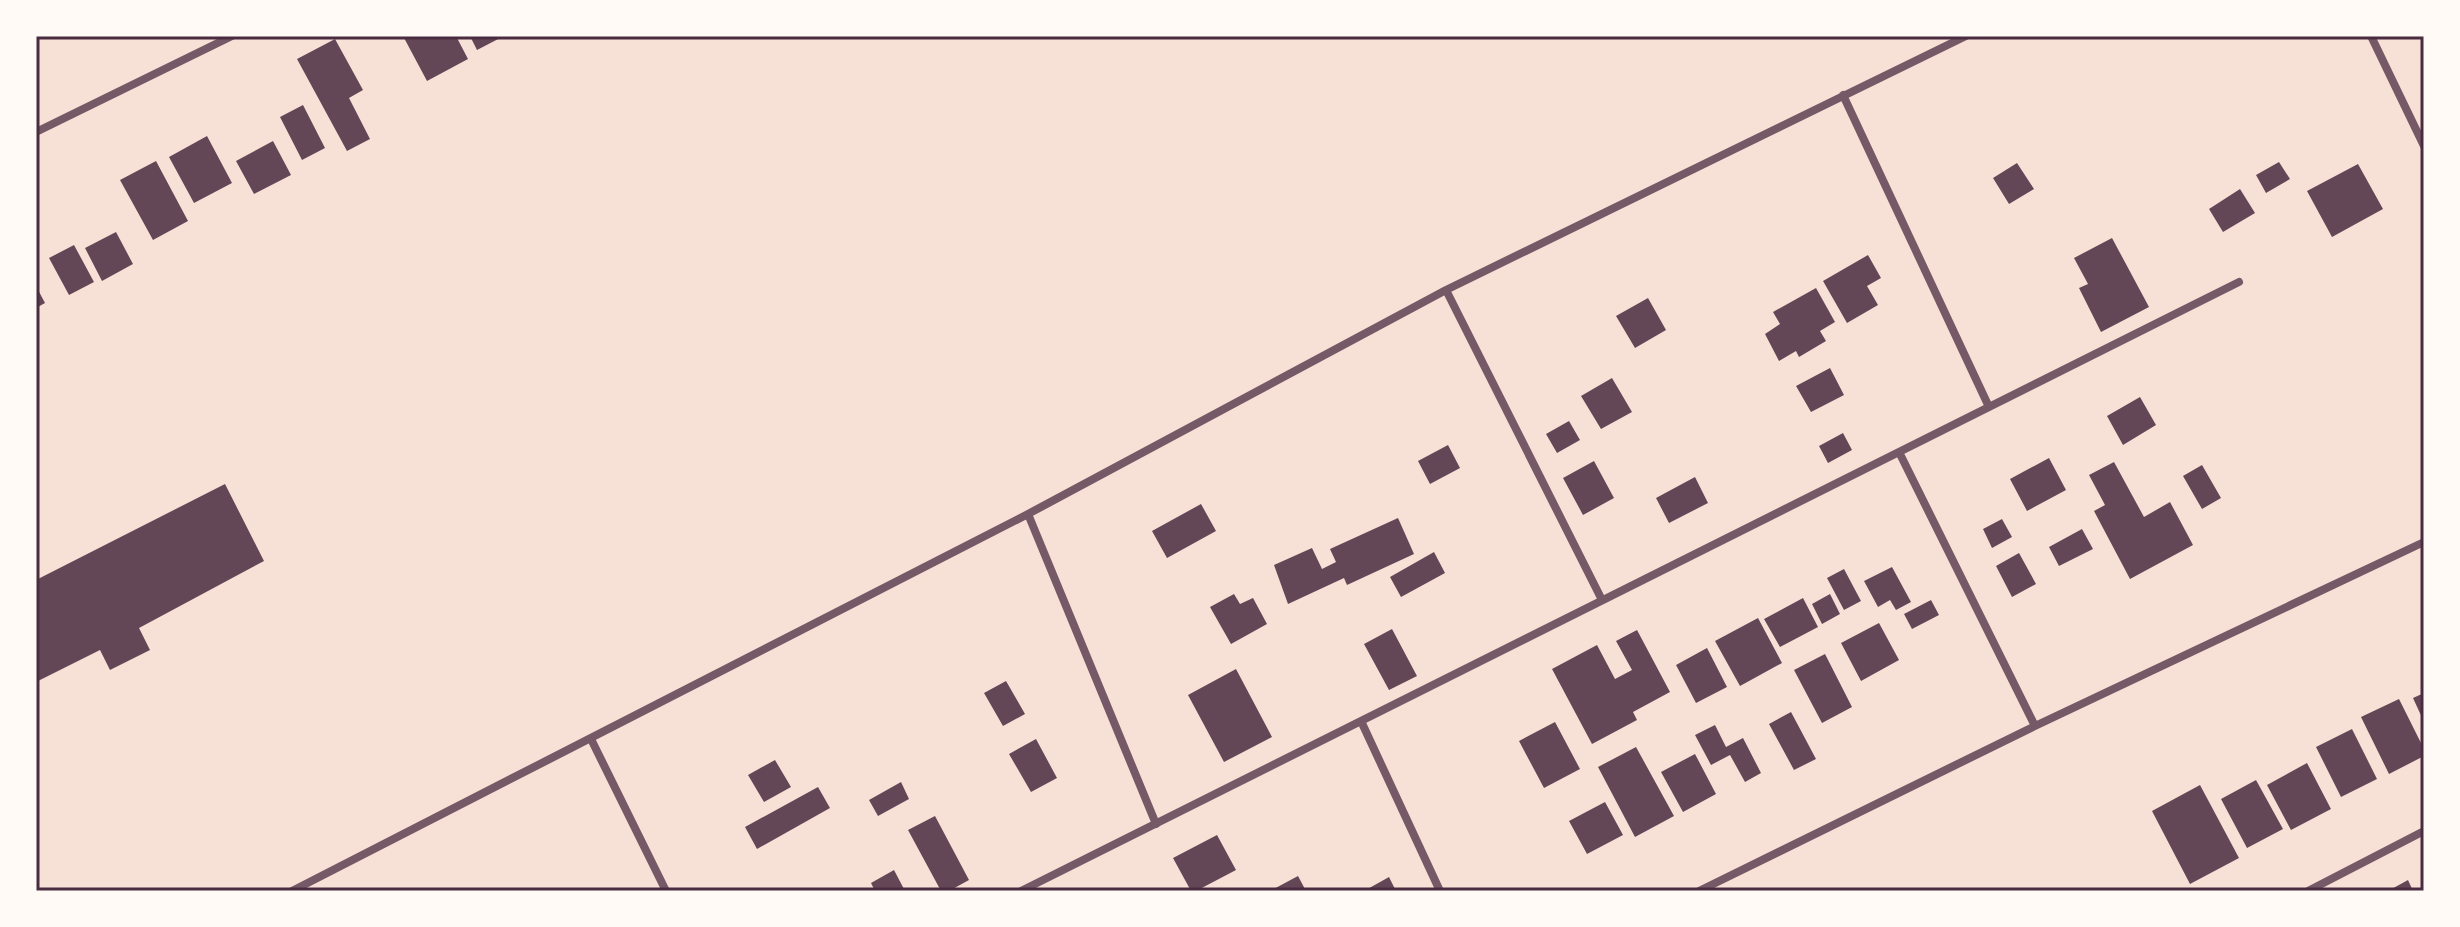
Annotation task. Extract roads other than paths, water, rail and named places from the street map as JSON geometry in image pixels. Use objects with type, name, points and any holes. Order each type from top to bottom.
[{"type":"street","points":[[36,132],[232,36]]},
{"type":"street","points":[[292,891],[1028,514],[1446,290],[1966,36]]},
{"type":"street","points":[[2371,36],[2424,146]]},
{"type":"street","points":[[1843,95],[1989,407]]},
{"type":"street","points":[[1021,891],[2239,282]]},
{"type":"street","points":[[1446,290],[1602,600]]},
{"type":"street","points":[[1899,452],[2035,726]]},
{"type":"street","points":[[1028,514],[1156,824]]},
{"type":"street","points":[[1699,891],[2035,726],[2424,542]]},
{"type":"street","points":[[1361,721],[1440,891]]},
{"type":"street","points":[[591,739],[666,891]]},
{"type":"street","points":[[2308,891],[2424,831]]}]
